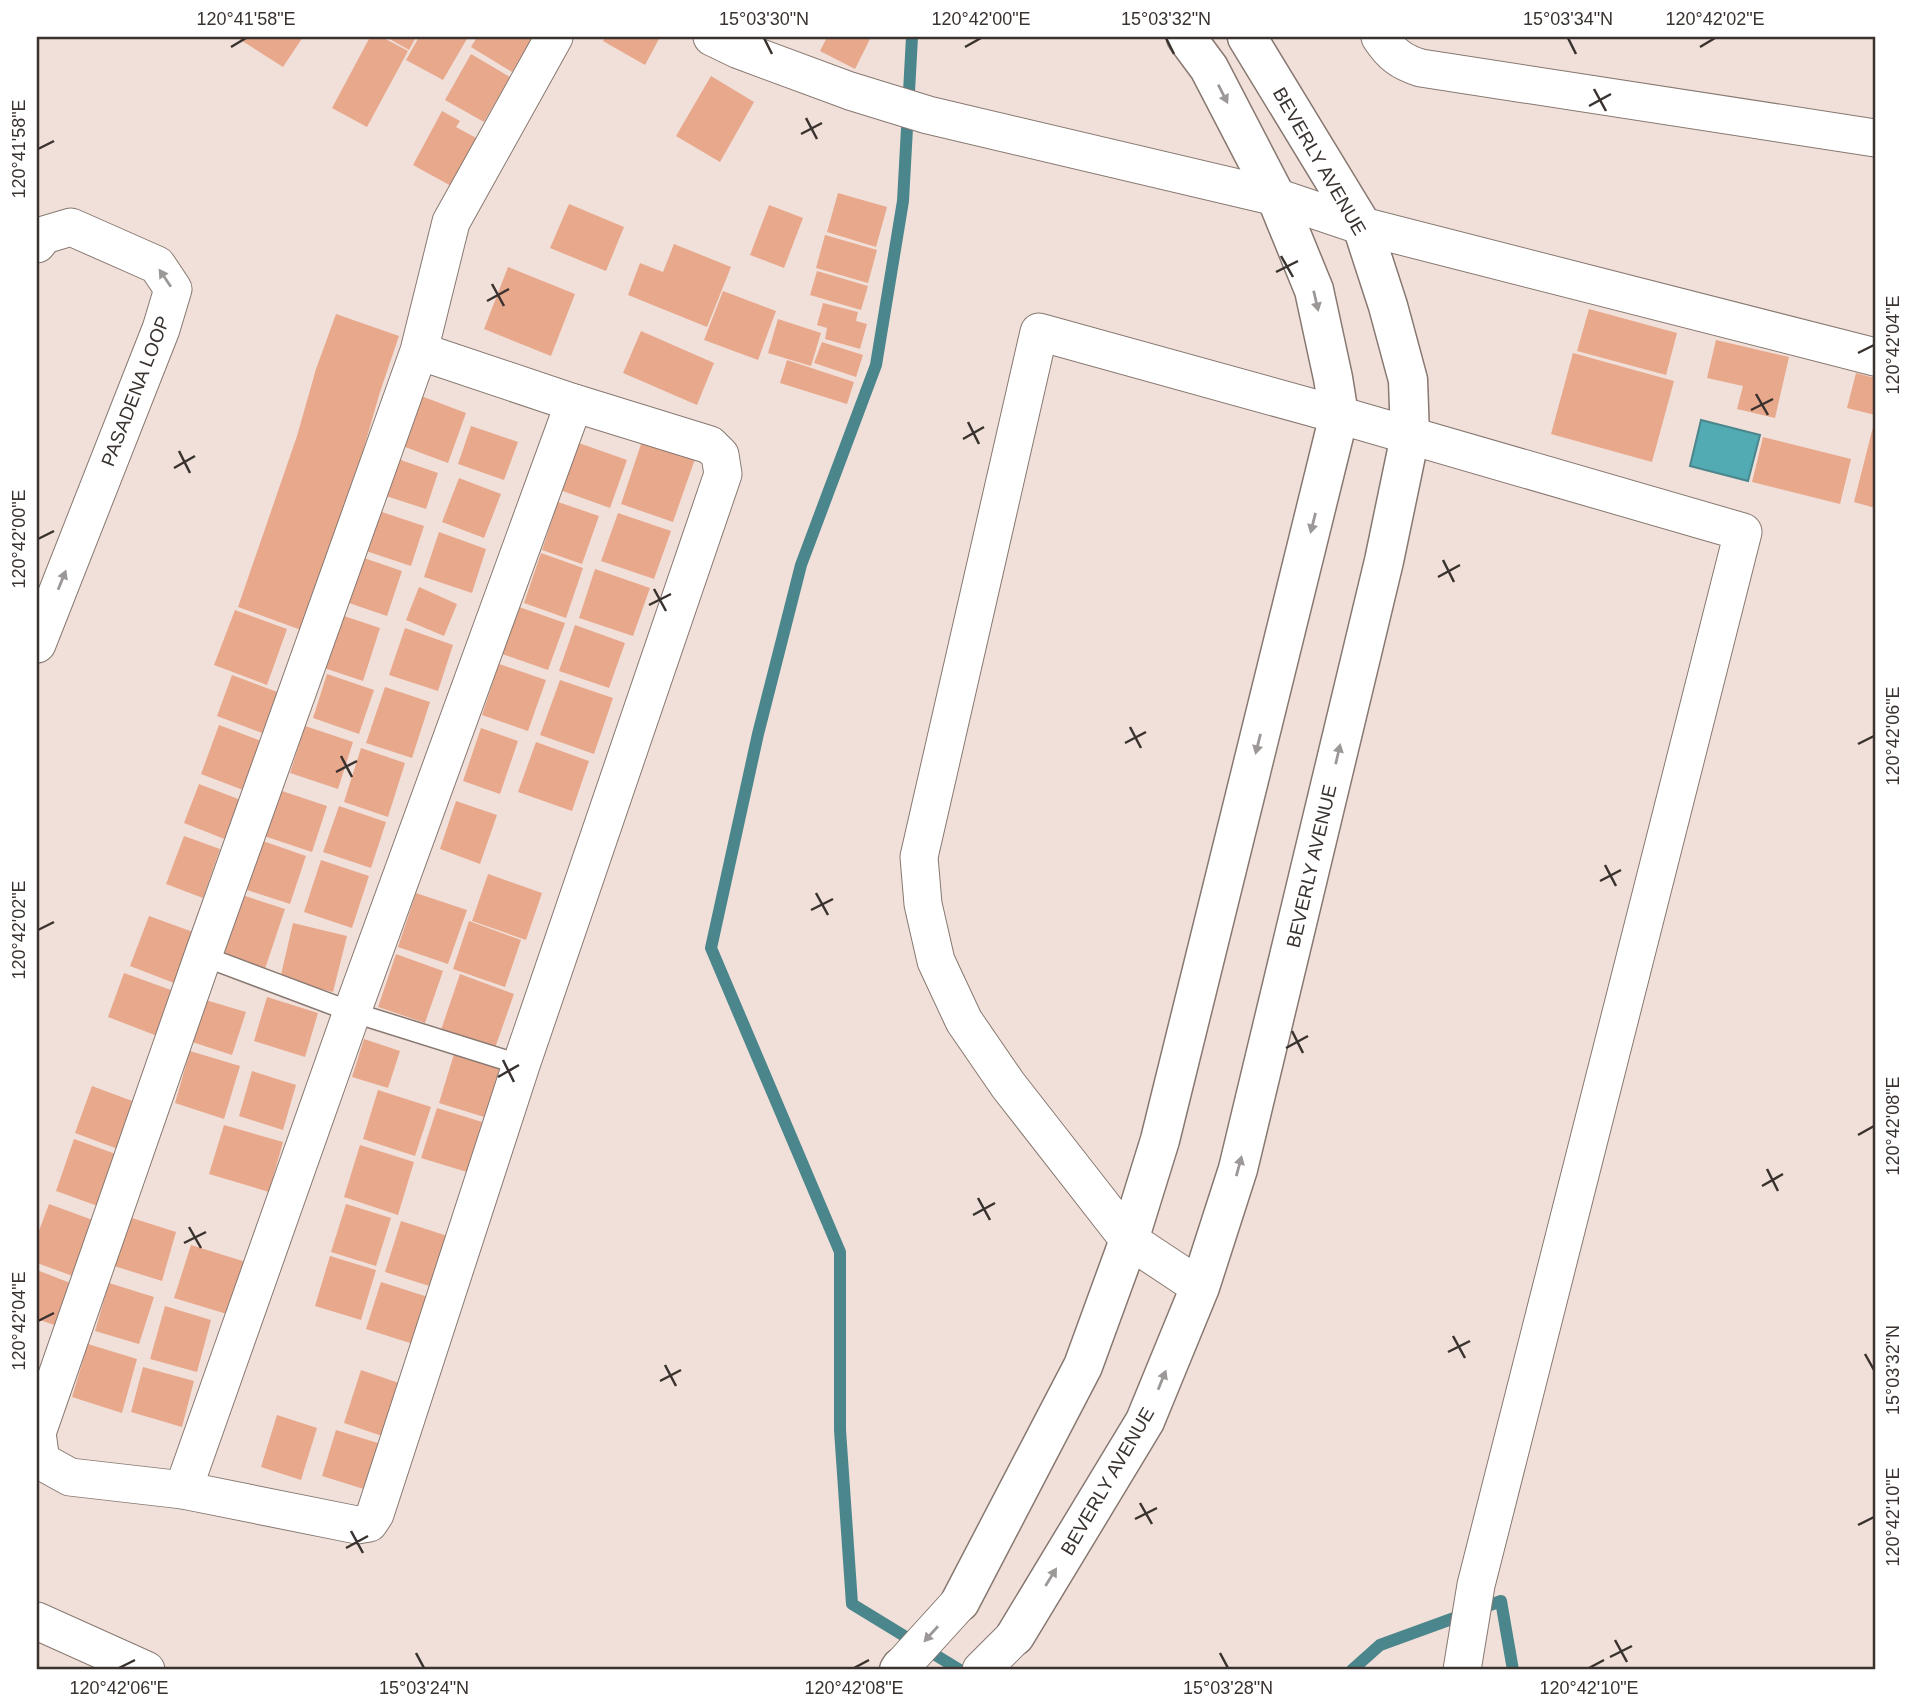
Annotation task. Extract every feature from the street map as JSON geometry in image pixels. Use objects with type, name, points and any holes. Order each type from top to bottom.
[{"type":"street","points":[[419,351],[710,445],[720,455],[723,474],[521,1065],[375,1514],[369,1523],[357,1525],[183,1490],[70,1477],[41,1461],[37,1433],[203,956],[419,351],[451,222],[554,37]]},
{"type":"street","points":[[712,37],[739,50],[850,91],[928,115],[1276,197],[1362,226],[1875,357]]},
{"type":"street","points":[[900,1669],[960,1602],[1083,1366],[1129,1240],[1160,1140],[1339,415],[1314,290],[1276,197],[1209,68],[1186,37]]},
{"type":"street","name":"BEVERLY AVENUE","points":[[981,1670],[1015,1636],[1145,1421],[1200,1287],[1238,1169],[1381,575],[1410,436],[1408,380],[1362,226],[1247,37]]},
{"type":"street","points":[[1380,37],[1387,48],[1404,63],[1421,68],[1875,138]]},
{"type":"street","name":"PASADENA LOOP","points":[[37,244],[44,235],[71,227],[157,265],[173,289],[161,329],[37,644]]},
{"type":"street","points":[[1200,1287],[1129,1240],[1008,1085],[964,1021],[936,961],[923,904],[919,857],[1039,332],[1339,415],[1743,533],[1475,1585],[1462,1670]]},
{"type":"street","points":[[183,1490],[352,1012],[574,403]]},
{"type":"street","points":[[39,1629],[93,1659],[146,1670]]},
{"type":"lane","points":[[203,956],[352,1012],[521,1065]]},
{"type":"water","points":[[1701,420],[1760,435],[1748,481],[1690,466]]},
{"type":"building","points":[[236,37],[303,37],[283,67]]},
{"type":"building","points":[[370,37],[382,37],[408,51],[367,127],[332,108]]},
{"type":"building","points":[[386,37],[416,37],[409,50]]},
{"type":"building","points":[[419,37],[468,37],[443,80],[406,60]]},
{"type":"building","points":[[477,37],[533,37],[512,72],[471,47]]},
{"type":"building","points":[[605,37],[660,37],[645,65],[603,41]]},
{"type":"building","points":[[827,37],[871,37],[855,69],[820,51]]},
{"type":"building","points":[[471,54],[510,77],[484,122],[445,100]]},
{"type":"building","points":[[711,76],[754,102],[720,162],[676,136]]},
{"type":"building","points":[[442,111],[460,121],[456,127],[489,145],[462,192],[413,165]]},
{"type":"building","points":[[838,193],[887,207],[876,247],[827,232]]},
{"type":"building","points":[[569,204],[624,227],[606,271],[550,248]]},
{"type":"building","points":[[769,205],[803,218],[784,268],[750,255]]},
{"type":"building","points":[[825,235],[877,250],[868,283],[816,268]]},
{"type":"building","points":[[674,244],[731,267],[707,327],[628,295],[640,263],[663,272]]},
{"type":"building","points":[[508,267],[575,294],[551,356],[484,329]]},
{"type":"building","points":[[817,271],[868,286],[861,310],[810,295]]},
{"type":"building","points":[[723,291],[776,311],[758,360],[704,340]]},
{"type":"building","points":[[823,303],[858,312],[856,321],[867,324],[860,349],[825,339],[827,328],[817,325]]},
{"type":"building","points":[[1589,309],[1677,333],[1666,375],[1577,351]]},
{"type":"building","points":[[336,314],[399,336],[361,458],[301,630],[238,607]]},
{"type":"building","points":[[778,319],[821,333],[811,366],[768,353]]},
{"type":"building","points":[[641,331],[714,363],[697,405],[623,373]]},
{"type":"building","points":[[1716,340],[1789,357],[1775,418],[1737,409],[1743,386],[1707,378]]},
{"type":"building","points":[[822,342],[863,355],[856,377],[814,363]]},
{"type":"building","points":[[1573,353],[1674,381],[1652,462],[1551,434]]},
{"type":"building","points":[[787,360],[854,382],[847,404],[780,383]]},
{"type":"building","points":[[1856,373],[1875,378],[1875,415],[1847,408]]},
{"type":"building","points":[[416,394],[466,413],[448,463],[397,444]]},
{"type":"building","points":[[1875,423],[1875,508],[1854,502]]},
{"type":"building","points":[[471,426],[518,442],[504,480],[458,464]]},
{"type":"building","points":[[1763,437],[1851,459],[1840,504],[1752,482]]},
{"type":"building","points":[[642,441],[695,459],[673,522],[621,504]]},
{"type":"building","points":[[576,442],[627,460],[610,508],[560,490]]},
{"type":"building","points":[[398,459],[438,473],[426,509],[386,496]]},
{"type":"building","points":[[459,478],[501,494],[484,538],[442,522]]},
{"type":"building","points":[[558,502],[599,516],[582,564],[542,550]]},
{"type":"building","points":[[379,511],[424,526],[411,566],[366,551]]},
{"type":"building","points":[[618,513],[671,531],[654,579],[601,561]]},
{"type":"building","points":[[439,532],[486,549],[472,593],[424,577]]},
{"type":"building","points":[[541,553],[583,568],[566,618],[524,603]]},
{"type":"building","points":[[361,557],[402,571],[387,616],[346,602]]},
{"type":"building","points":[[595,569],[650,588],[633,636],[579,618]]},
{"type":"building","points":[[419,587],[457,604],[444,636],[406,620]]},
{"type":"building","points":[[519,607],[565,623],[548,670],[502,654]]},
{"type":"building","points":[[235,610],[287,629],[267,685],[214,665]]},
{"type":"building","points":[[341,615],[380,628],[363,681],[324,668]]},
{"type":"building","points":[[575,625],[625,643],[609,688],[559,671]]},
{"type":"building","points":[[405,628],[453,645],[438,691],[389,675]]},
{"type":"building","points":[[499,664],[546,680],[528,731],[482,715]]},
{"type":"building","points":[[327,674],[374,690],[359,734],[313,718]]},
{"type":"building","points":[[232,675],[280,693],[265,734],[217,716]]},
{"type":"building","points":[[560,680],[613,698],[594,754],[540,735]]},
{"type":"building","points":[[385,687],[430,702],[412,758],[366,743]]},
{"type":"building","points":[[219,725],[261,741],[243,790],[201,774]]},
{"type":"building","points":[[305,726],[353,742],[338,789],[290,773]]},
{"type":"building","points":[[481,728],[518,741],[500,794],[463,781]]},
{"type":"building","points":[[536,742],[589,761],[572,811],[518,792]]},
{"type":"building","points":[[361,748],[405,763],[388,817],[344,802]]},
{"type":"building","points":[[199,784],[246,802],[232,842],[184,823]]},
{"type":"building","points":[[279,790],[327,806],[312,852],[264,836]]},
{"type":"building","points":[[456,801],[497,815],[480,864],[440,849]]},
{"type":"building","points":[[339,806],[386,822],[371,868],[323,852]]},
{"type":"building","points":[[184,836],[220,849],[203,898],[166,884]]},
{"type":"building","points":[[260,840],[306,856],[290,904],[244,889]]},
{"type":"building","points":[[321,860],[369,876],[352,928],[304,912]]},
{"type":"building","points":[[488,874],[542,893],[526,940],[472,921]]},
{"type":"building","points":[[416,893],[467,910],[448,964],[398,947]]},
{"type":"building","points":[[242,895],[285,909],[265,969],[222,955]]},
{"type":"building","points":[[149,916],[193,932],[174,983],[130,966]]},
{"type":"building","points":[[469,921],[521,940],[505,987],[453,969]]},
{"type":"building","points":[[293,923],[347,936],[333,992],[280,979]]},
{"type":"building","points":[[396,954],[443,971],[425,1023],[378,1007]]},
{"type":"building","points":[[124,973],[182,994],[165,1039],[108,1017]]},
{"type":"building","points":[[460,974],[514,994],[495,1048],[441,1030]]},
{"type":"building","points":[[267,997],[318,1013],[305,1057],[254,1041]]},
{"type":"building","points":[[199,998],[246,1012],[232,1055],[186,1040]]},
{"type":"building","points":[[364,1039],[400,1051],[388,1088],[352,1077]]},
{"type":"building","points":[[190,1051],[240,1066],[224,1119],[175,1103]]},
{"type":"building","points":[[454,1054],[512,1072],[497,1121],[439,1103]]},
{"type":"building","points":[[252,1071],[296,1085],[283,1130],[239,1116]]},
{"type":"building","points":[[92,1086],[143,1105],[126,1152],[75,1133]]},
{"type":"building","points":[[378,1090],[431,1107],[415,1156],[363,1139]]},
{"type":"building","points":[[437,1108],[495,1126],[480,1176],[421,1158]]},
{"type":"building","points":[[224,1125],[283,1142],[269,1192],[209,1174]]},
{"type":"building","points":[[74,1139],[127,1158],[109,1210],[56,1191]]},
{"type":"building","points":[[360,1145],[414,1162],[398,1215],[344,1197]]},
{"type":"building","points":[[49,1204],[101,1223],[81,1279],[37,1263],[37,1236]]},
{"type":"building","points":[[346,1204],[391,1218],[376,1266],[331,1252]]},
{"type":"building","points":[[129,1217],[176,1232],[162,1281],[114,1266]]},
{"type":"building","points":[[401,1221],[457,1239],[442,1290],[385,1272]]},
{"type":"building","points":[[191,1245],[246,1262],[230,1315],[174,1298]]},
{"type":"building","points":[[330,1256],[376,1270],[361,1320],[315,1306]]},
{"type":"building","points":[[37,1270],[78,1286],[63,1328],[37,1319]]},
{"type":"building","points":[[381,1282],[428,1297],[413,1344],[366,1329]]},
{"type":"building","points":[[109,1283],[154,1297],[139,1344],[95,1331]]},
{"type":"building","points":[[165,1306],[211,1320],[197,1372],[150,1359]]},
{"type":"building","points":[[88,1344],[137,1359],[122,1413],[72,1397]]},
{"type":"building","points":[[143,1367],[194,1381],[182,1427],[131,1412]]},
{"type":"building","points":[[361,1370],[402,1384],[385,1437],[344,1423]]},
{"type":"building","points":[[277,1415],[317,1428],[301,1480],[261,1467]]},
{"type":"building","points":[[336,1430],[381,1444],[367,1490],[322,1476]]},
{"type":"waterway","points":[[912,37],[903,201],[876,365],[801,565],[758,734],[711,948],[840,1252],[840,1430],[852,1604],[960,1670]]},
{"type":"waterway","points":[[1352,1670],[1380,1645],[1501,1601],[1513,1670]]}]
